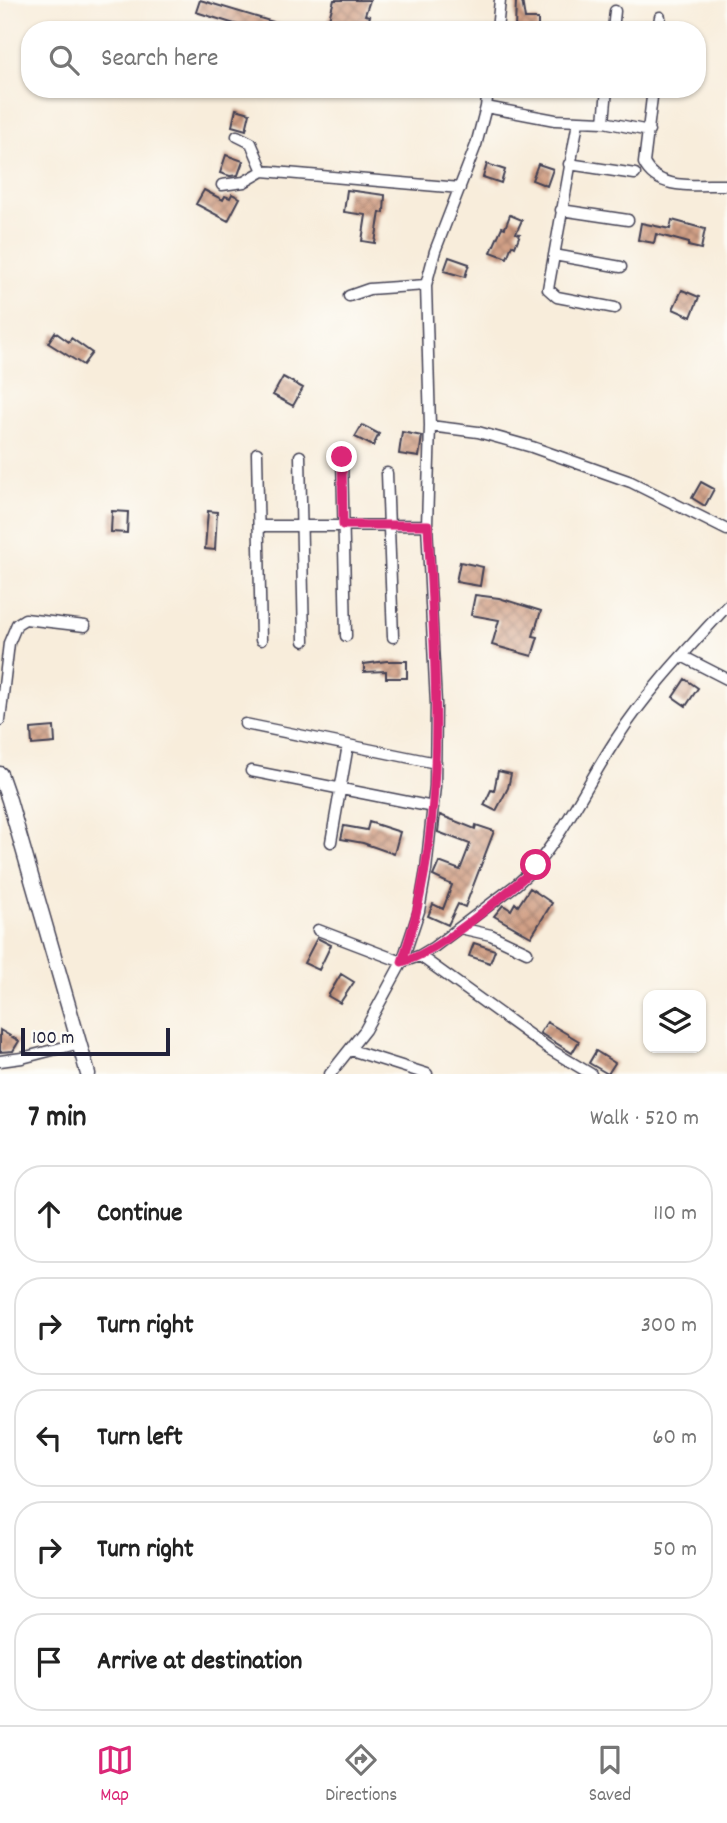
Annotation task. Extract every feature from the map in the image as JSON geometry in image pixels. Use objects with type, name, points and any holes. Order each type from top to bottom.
[{"type":"street","points":[[499,21],[500,0]]},
{"type":"street","points":[[614,21],[615,11]]},
{"type":"street","points":[[659,21],[660,17]]},
{"type":"street","points":[[330,1074],[365,1030],[402,962],[419,911],[436,763],[428,525],[430,426],[426,285],[435,251],[475,145],[487,98]]},
{"type":"street","points":[[604,122],[606,98]]},
{"type":"street","points":[[652,98],[644,163],[653,176],[672,183],[727,185]]},
{"type":"street","points":[[486,107],[555,120],[604,122],[649,131]]},
{"type":"street","points":[[578,122],[548,289],[557,297],[615,308]]},
{"type":"street","points":[[237,136],[251,144],[263,171]]},
{"type":"street","points":[[569,164],[635,174]]},
{"type":"street","points":[[222,185],[244,182],[263,171],[460,188]]},
{"type":"street","points":[[561,210],[628,220]]},
{"type":"street","points":[[554,255],[621,267]]},
{"type":"street","points":[[349,296],[369,289],[426,285]]},
{"type":"street","points":[[430,426],[478,432],[532,447],[631,482],[727,530]]},
{"type":"street","points":[[257,453],[261,640]]},
{"type":"street","points":[[300,456],[304,641]]},
{"type":"street","points":[[342,457],[346,636]]},
{"type":"street","points":[[387,474],[393,637]]},
{"type":"street","points":[[259,526],[428,525]]},
{"type":"street","points":[[318,930],[402,962],[420,956],[527,875],[618,736],[682,656],[727,606]]},
{"type":"street","points":[[0,720],[7,655],[17,624],[25,619],[85,626]]},
{"type":"street","points":[[682,656],[727,679]]},
{"type":"street","points":[[245,724],[436,763]]},
{"type":"street","points":[[331,842],[348,745]]},
{"type":"street","points":[[251,771],[433,807]]},
{"type":"street","points":[[0,774],[88,1074]]},
{"type":"street","points":[[460,928],[484,933],[527,952]]},
{"type":"street","points":[[420,956],[549,1049],[591,1074]]},
{"type":"street","points":[[7,1074],[4,1061],[79,1043]]},
{"type":"street","points":[[351,1050],[427,1074]]},
{"type":"building","points":[[200,0],[270,21],[225,21],[196,12]]},
{"type":"building","points":[[334,0],[370,0],[365,15],[370,16],[369,21],[328,21]]},
{"type":"building","points":[[516,0],[522,0],[525,19],[538,19],[538,21],[515,21]]},
{"type":"building","points":[[236,109],[250,113],[246,130],[232,126]]},
{"type":"building","points":[[226,155],[243,161],[238,175],[220,173]]},
{"type":"building","points":[[487,164],[505,170],[501,183],[483,177]]},
{"type":"building","points":[[538,164],[553,169],[547,186],[532,180]]},
{"type":"building","points":[[204,190],[223,200],[225,196],[230,198],[232,194],[240,198],[228,221],[196,204]]},
{"type":"building","points":[[347,190],[385,195],[384,213],[380,212],[375,243],[362,241],[366,215],[344,212]]},
{"type":"building","points":[[510,215],[522,220],[516,233],[520,234],[515,247],[512,245],[507,258],[491,252]]},
{"type":"building","points":[[672,220],[705,229],[701,249],[656,234],[654,243],[638,240],[641,223],[670,229]]},
{"type":"building","points":[[449,257],[469,264],[465,277],[444,271]]},
{"type":"building","points":[[682,290],[699,297],[691,317],[673,309]]},
{"type":"building","points":[[55,332],[69,342],[71,338],[92,353],[83,365],[48,343]]},
{"type":"building","points":[[283,377],[303,388],[293,406],[273,395]]},
{"type":"building","points":[[362,425],[379,434],[373,446],[355,437]]},
{"type":"building","points":[[402,432],[422,436],[419,457],[399,454]]},
{"type":"building","points":[[701,482],[714,489],[705,506],[692,498]]},
{"type":"building","points":[[112,511],[128,512],[127,533],[111,532]]},
{"type":"building","points":[[208,511],[217,512],[215,550],[205,549]]},
{"type":"building","points":[[460,562],[483,567],[480,586],[456,582]]},
{"type":"building","points":[[475,595],[499,598],[541,611],[533,636],[538,637],[532,656],[492,645],[499,620],[471,615]]},
{"type":"building","points":[[407,661],[407,678],[386,678],[386,671],[364,672],[364,664]]},
{"type":"building","points":[[685,679],[698,688],[686,706],[673,697]]},
{"type":"building","points":[[54,727],[55,743],[32,745],[31,729]]},
{"type":"building","points":[[498,771],[511,774],[508,788],[496,811],[484,805],[491,790],[494,791]]},
{"type":"building","points":[[440,815],[475,829],[476,825],[494,831],[465,907],[458,904],[448,925],[428,916],[433,904],[443,909],[452,885],[433,876],[439,862],[460,870],[470,844],[438,832]]},
{"type":"building","points":[[369,822],[400,832],[394,854],[363,843],[341,839],[344,826],[367,830]]},
{"type":"building","points":[[530,888],[552,903],[531,937],[494,916],[503,905],[511,910],[515,903],[518,906]]},
{"type":"building","points":[[317,938],[331,945],[319,970],[304,963]]},
{"type":"building","points":[[474,943],[495,950],[490,963],[469,956]]},
{"type":"building","points":[[341,974],[354,982],[340,1003],[328,996]]},
{"type":"building","points":[[547,1022],[579,1041],[572,1053],[540,1033]]},
{"type":"building","points":[[0,1030],[19,1041],[13,1051],[0,1052]]},
{"type":"building","points":[[596,1051],[615,1063],[608,1074],[589,1063]]},
{"type":"route","points":[[342,457],[343,525],[428,525],[436,705],[435,786],[419,911],[402,962],[420,956],[460,928],[536,865]]}]
